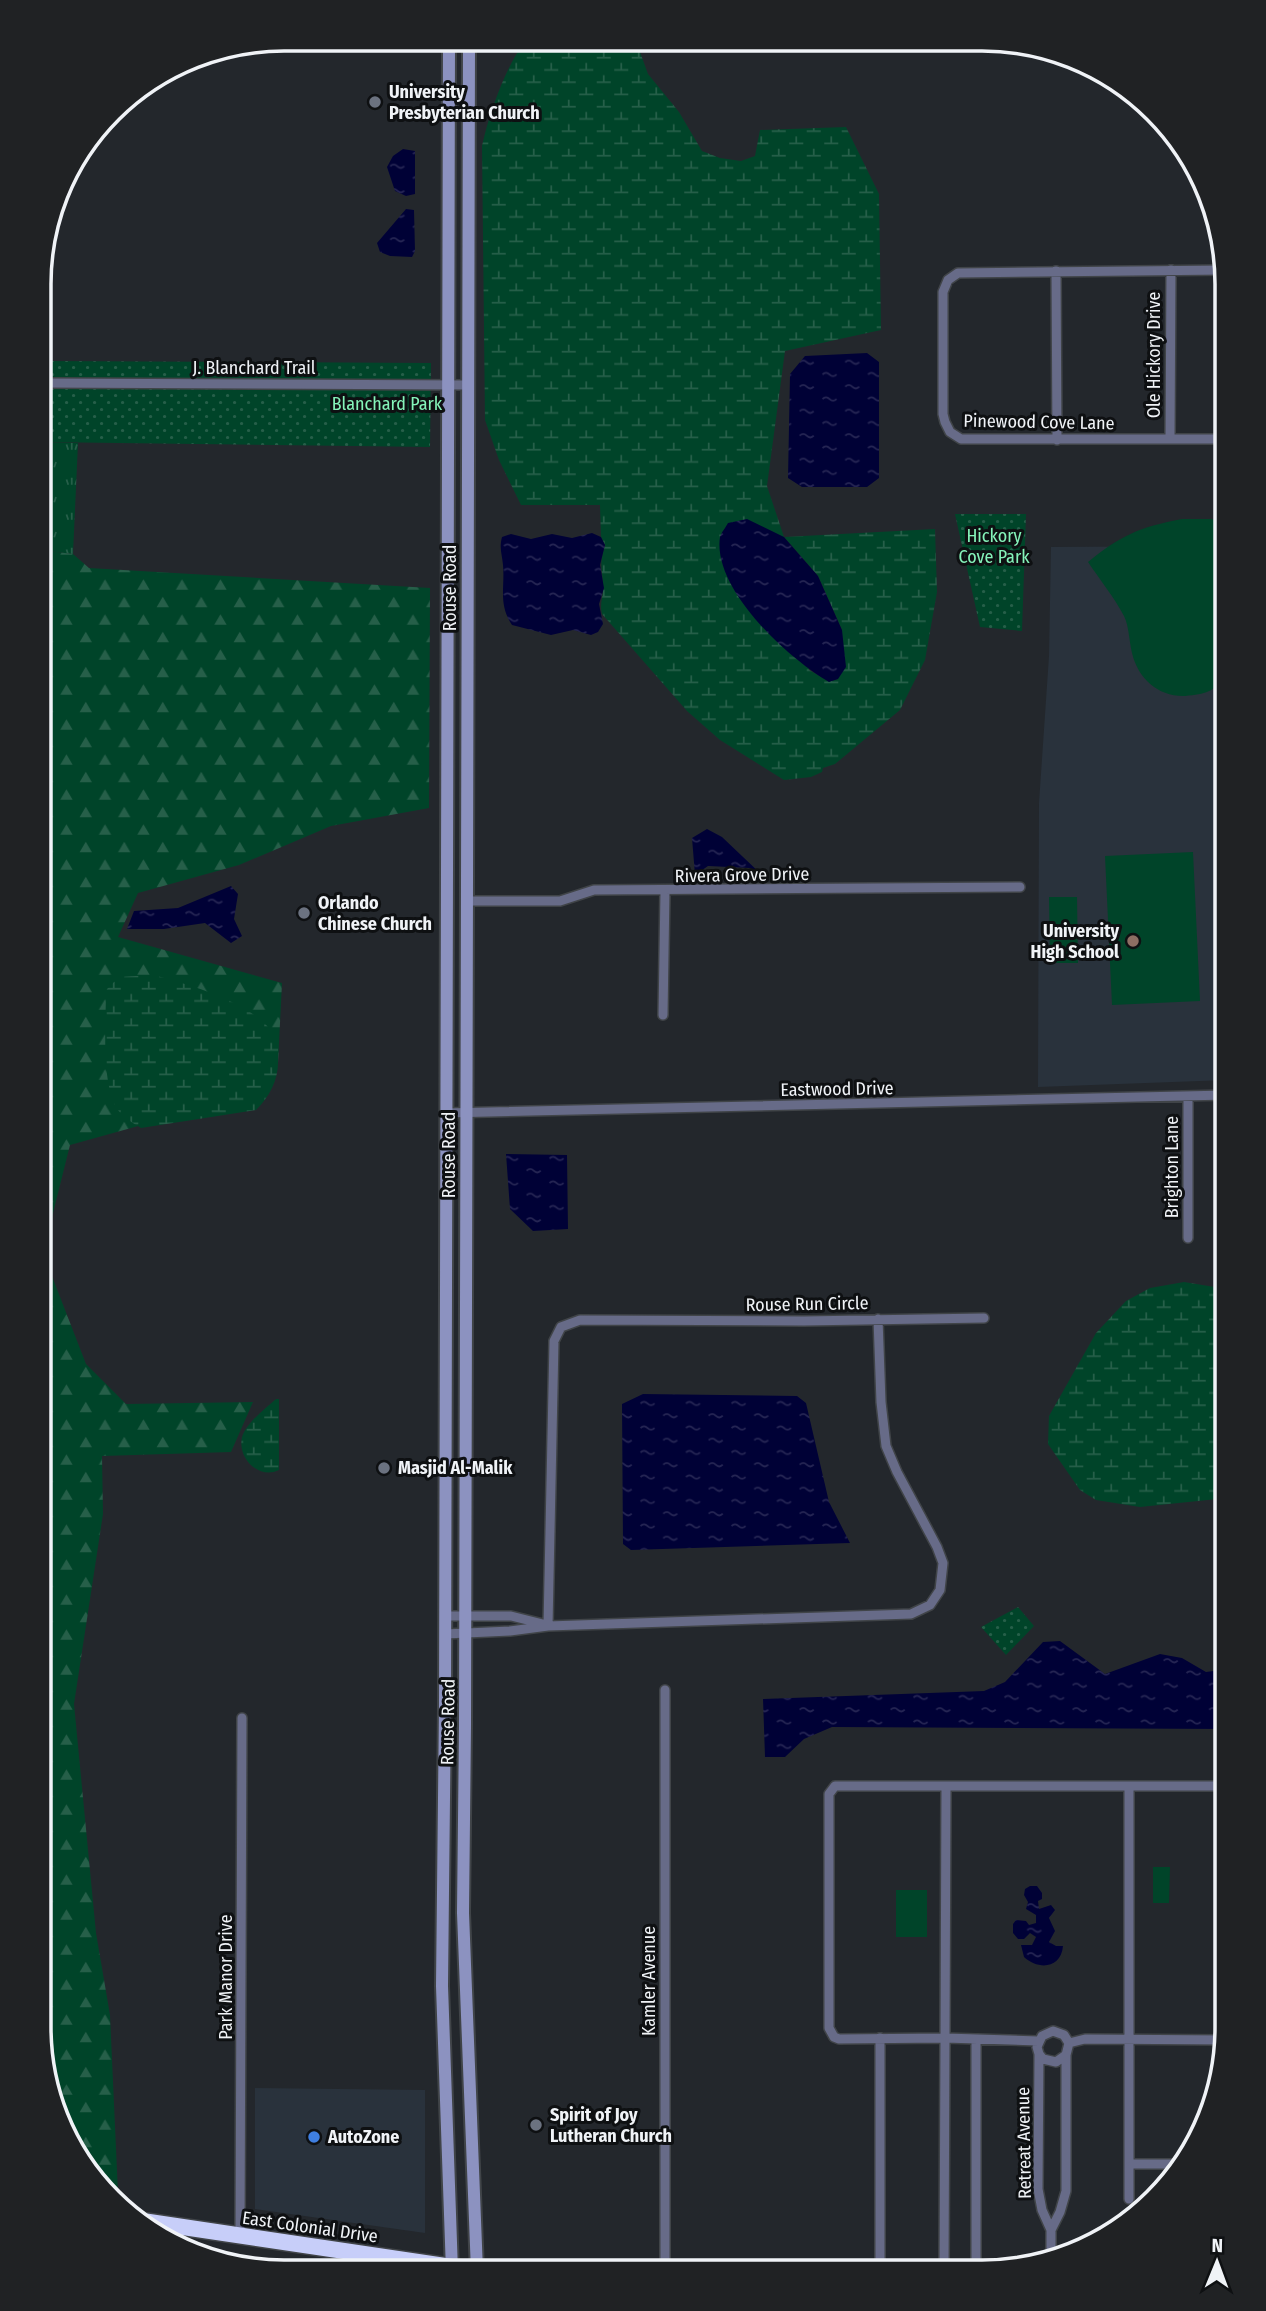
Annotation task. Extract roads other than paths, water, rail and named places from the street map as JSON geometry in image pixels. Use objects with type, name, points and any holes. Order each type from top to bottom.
[{"type":"highway","name":"East Colonial Drive","points":[[158,2223],[394,2260]]},
{"type":"street","name":"Rouse Road","points":[[449,51],[442,1986],[452,2260]]},
{"type":"street","name":"Rouse Road","points":[[469,51],[466,1633],[463,1913],[478,2260]]},
{"type":"street","name":"Ole Hickory Drive","points":[[1170,439],[1171,270]]},
{"type":"street","name":"Pinewood Cove Lane","points":[[1215,270],[958,273],[945,285],[943,311],[943,414],[950,432],[955,437],[1057,440],[1215,439]]},
{"type":"street","points":[[1056,271],[1057,440]]},
{"type":"street","name":"J. Blanchard Trail","points":[[51,383],[468,385]]},
{"type":"street","name":"Rivera Grove Drive","points":[[467,901],[559,901],[594,890],[1020,887]]},
{"type":"street","points":[[663,1015],[665,891]]},
{"type":"street","name":"Eastwood Drive","points":[[446,1113],[1215,1096]]},
{"type":"street","name":"Brighton Lane","points":[[1188,1097],[1188,1238]]},
{"type":"street","points":[[878,1319],[984,1318]]},
{"type":"street","name":"Rouse Run Circle","points":[[445,1634],[548,1626],[911,1614],[930,1605],[940,1590],[943,1563],[886,1446],[881,1402],[878,1319],[580,1320],[561,1327],[554,1340],[548,1626]]},
{"type":"street","name":"Rouse Run Circle","points":[[445,1616],[511,1616],[548,1626]]},
{"type":"street","points":[[510,1631],[511,1616]]},
{"type":"street","name":"Kamler Avenue","points":[[665,1690],[665,2260]]},
{"type":"street","name":"Park Manor Drive","points":[[240,2236],[242,1718]]},
{"type":"street","points":[[1038,2041],[834,2037],[829,2028],[829,1794],[835,1786],[1215,1786]]},
{"type":"street","points":[[1129,1786],[1129,2199]]},
{"type":"street","points":[[944,2260],[946,1787]]},
{"type":"street","points":[[1053,2031],[1064,2035],[1069,2043],[1062,2060],[1049,2062],[1039,2054],[1038,2041],[1053,2031]]},
{"type":"street","points":[[880,2038],[880,2260]]},
{"type":"street","points":[[976,2039],[976,2260]]},
{"type":"street","points":[[1069,2043],[1085,2039],[1215,2040]]},
{"type":"street","name":"Retreat Avenue","points":[[1039,2054],[1038,2189],[1042,2210],[1051,2230],[1051,2250]]},
{"type":"street","name":"Retreat Avenue","points":[[1051,2230],[1066,2191],[1066,2055]]},
{"type":"street","points":[[1129,2164],[1170,2164]]},
{"type":"water","points":[[403,149],[415,151],[415,194],[406,196],[395,191],[387,167],[393,156]]},
{"type":"water","points":[[406,209],[414,210],[415,251],[412,257],[390,256],[380,252],[377,243]]},
{"type":"water","points":[[867,353],[879,362],[879,478],[867,487],[802,487],[788,478],[790,374],[805,356]]},
{"type":"water","points":[[747,519],[784,537],[818,576],[842,630],[846,667],[838,679],[829,682],[794,657],[756,620],[740,600],[721,557],[720,537],[728,523]]},
{"type":"water","points":[[592,533],[601,537],[605,545],[600,565],[604,588],[599,604],[603,624],[598,632],[591,635],[573,630],[551,635],[512,625],[504,603],[502,537],[511,534],[531,539],[552,534],[572,538]]},
{"type":"water","points":[[707,829],[722,837],[762,875],[750,868],[708,866],[695,875],[692,838]]},
{"type":"water","points":[[231,886],[238,894],[234,919],[242,936],[231,943],[205,923],[164,929],[127,929],[134,911],[178,908]]},
{"type":"water","points":[[506,1154],[567,1155],[568,1229],[533,1231],[510,1209]]},
{"type":"water","points":[[643,1394],[797,1396],[806,1403],[829,1502],[850,1543],[631,1550],[623,1544],[622,1404]]},
{"type":"water","points":[[1060,1641],[1105,1674],[1160,1654],[1182,1658],[1206,1672],[1215,1671],[1215,1729],[832,1727],[804,1739],[785,1757],[765,1757],[763,1699],[984,1691],[1005,1682],[1043,1642]]},
{"type":"water","points":[[1037,1886],[1042,1893],[1042,1899],[1038,1901],[1039,1909],[1051,1905],[1055,1910],[1049,1918],[1055,1931],[1049,1942],[1063,1946],[1058,1959],[1048,1965],[1036,1964],[1024,1957],[1021,1945],[1032,1945],[1036,1937],[1030,1933],[1024,1939],[1018,1939],[1013,1933],[1016,1920],[1026,1921],[1029,1925],[1036,1923],[1036,1915],[1026,1909],[1028,1902],[1024,1895],[1025,1889]]},
{"type":"place","name":"University Presbyterian Church","points":[[375,102]]},
{"type":"place","name":"Orlando Chinese Church","points":[[304,913]]},
{"type":"place","name":"University High School","points":[[1133,941]]},
{"type":"place","name":"Masjid Al-Malik","points":[[384,1468]]},
{"type":"place","name":"Spirit of Joy Lutheran Church","points":[[536,2125]]},
{"type":"place","name":"AutoZone","points":[[314,2137]]},
{"type":"park label","name":"Blanchard Park","points":[[387,404]]},
{"type":"park label","name":"Hickory Cove Park","points":[[994,546]]}]
